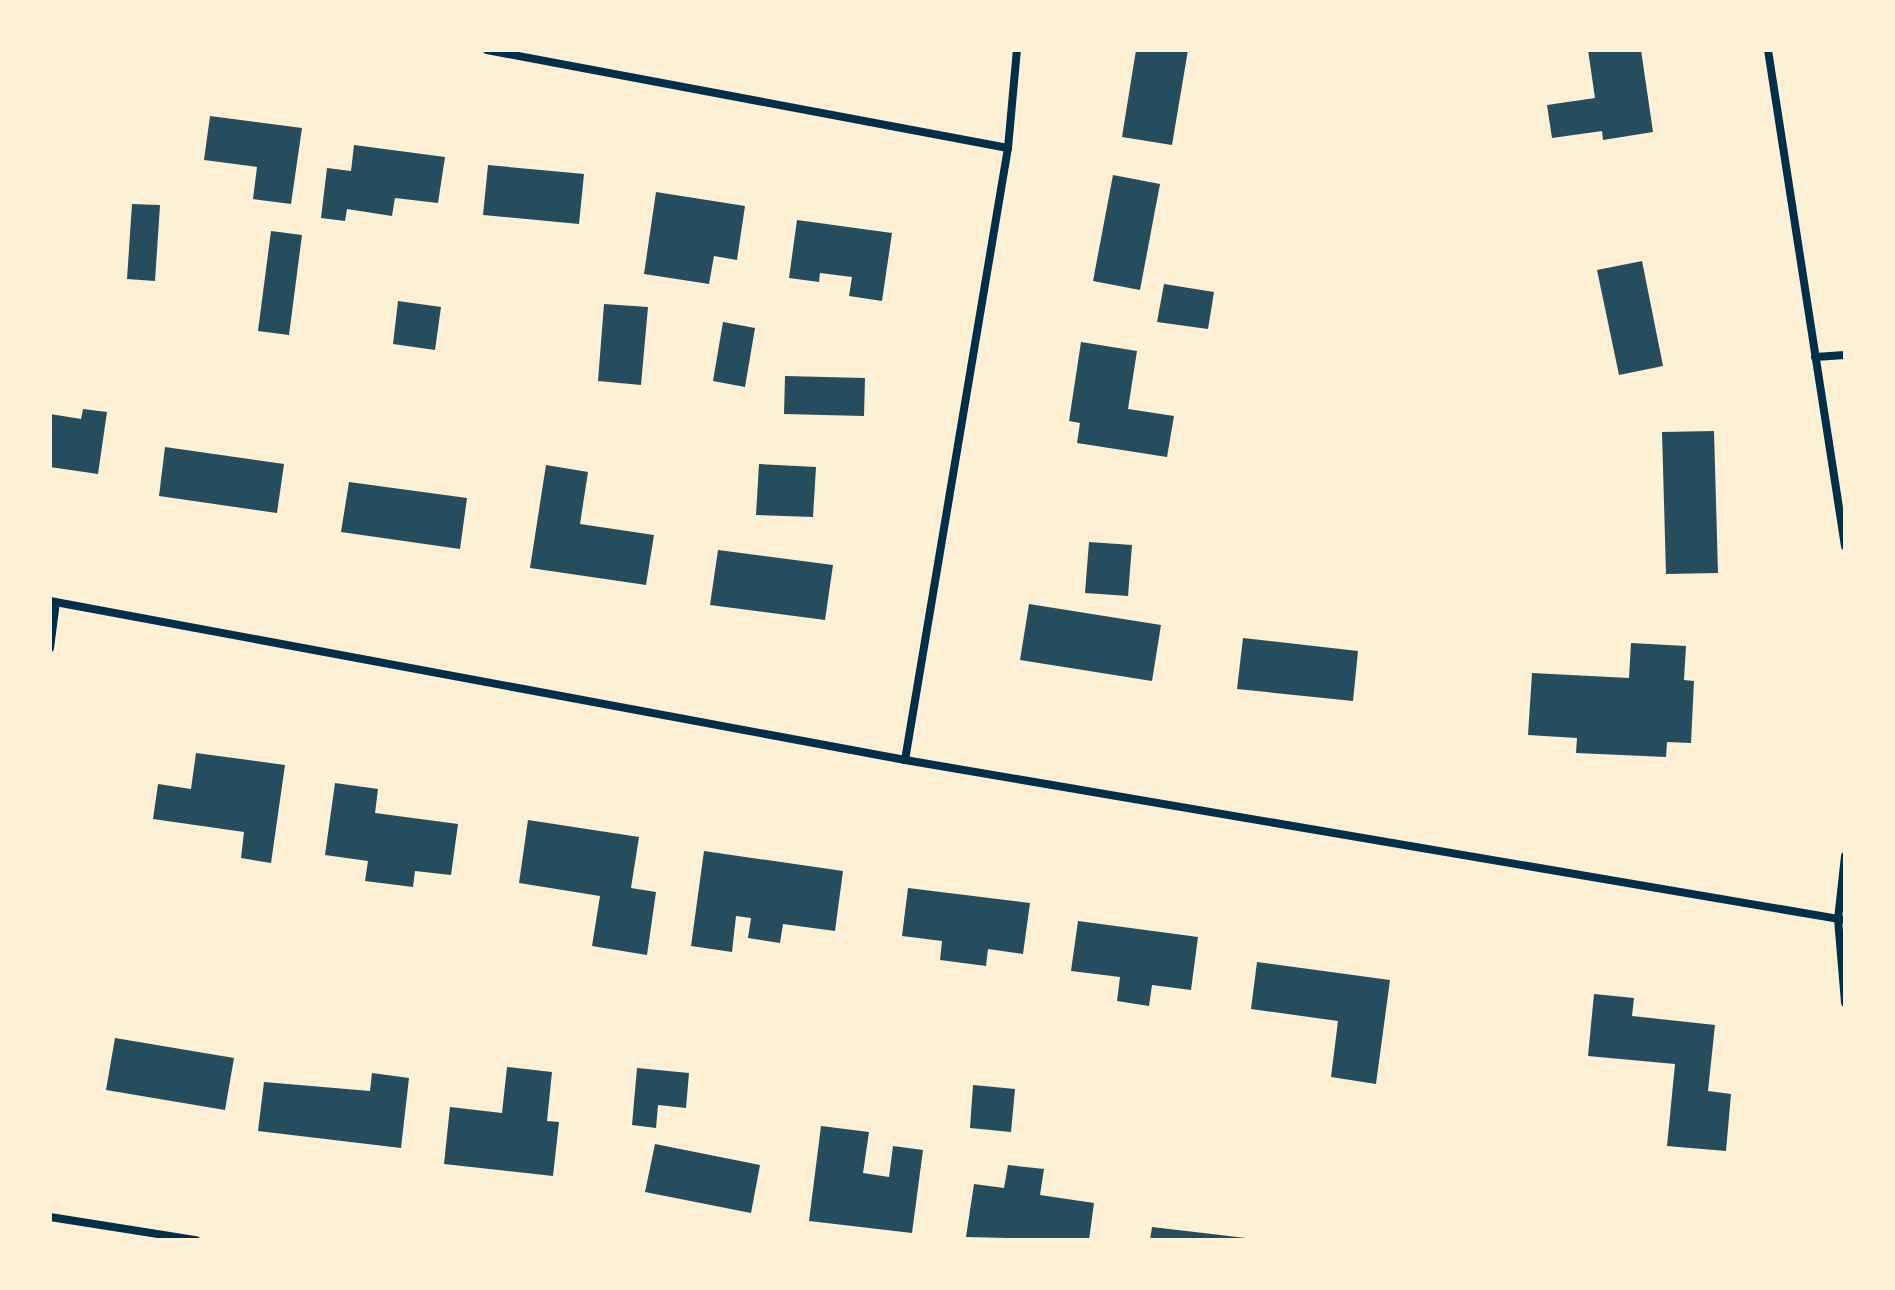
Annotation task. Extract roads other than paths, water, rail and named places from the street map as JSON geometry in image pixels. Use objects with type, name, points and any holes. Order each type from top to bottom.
[{"type":"street","points":[[487,50],[1008,148]]},
{"type":"street","points":[[905,760],[1008,148],[1017,50]]},
{"type":"street","points":[[1768,50],[1845,546]]},
{"type":"street","points":[[1815,357],[1845,355]]},
{"type":"street","points":[[50,648],[53,602],[905,760],[1842,920]]},
{"type":"street","points":[[1845,856],[1842,920],[1845,1003]]},
{"type":"street","points":[[50,1217],[196,1240]]}]
